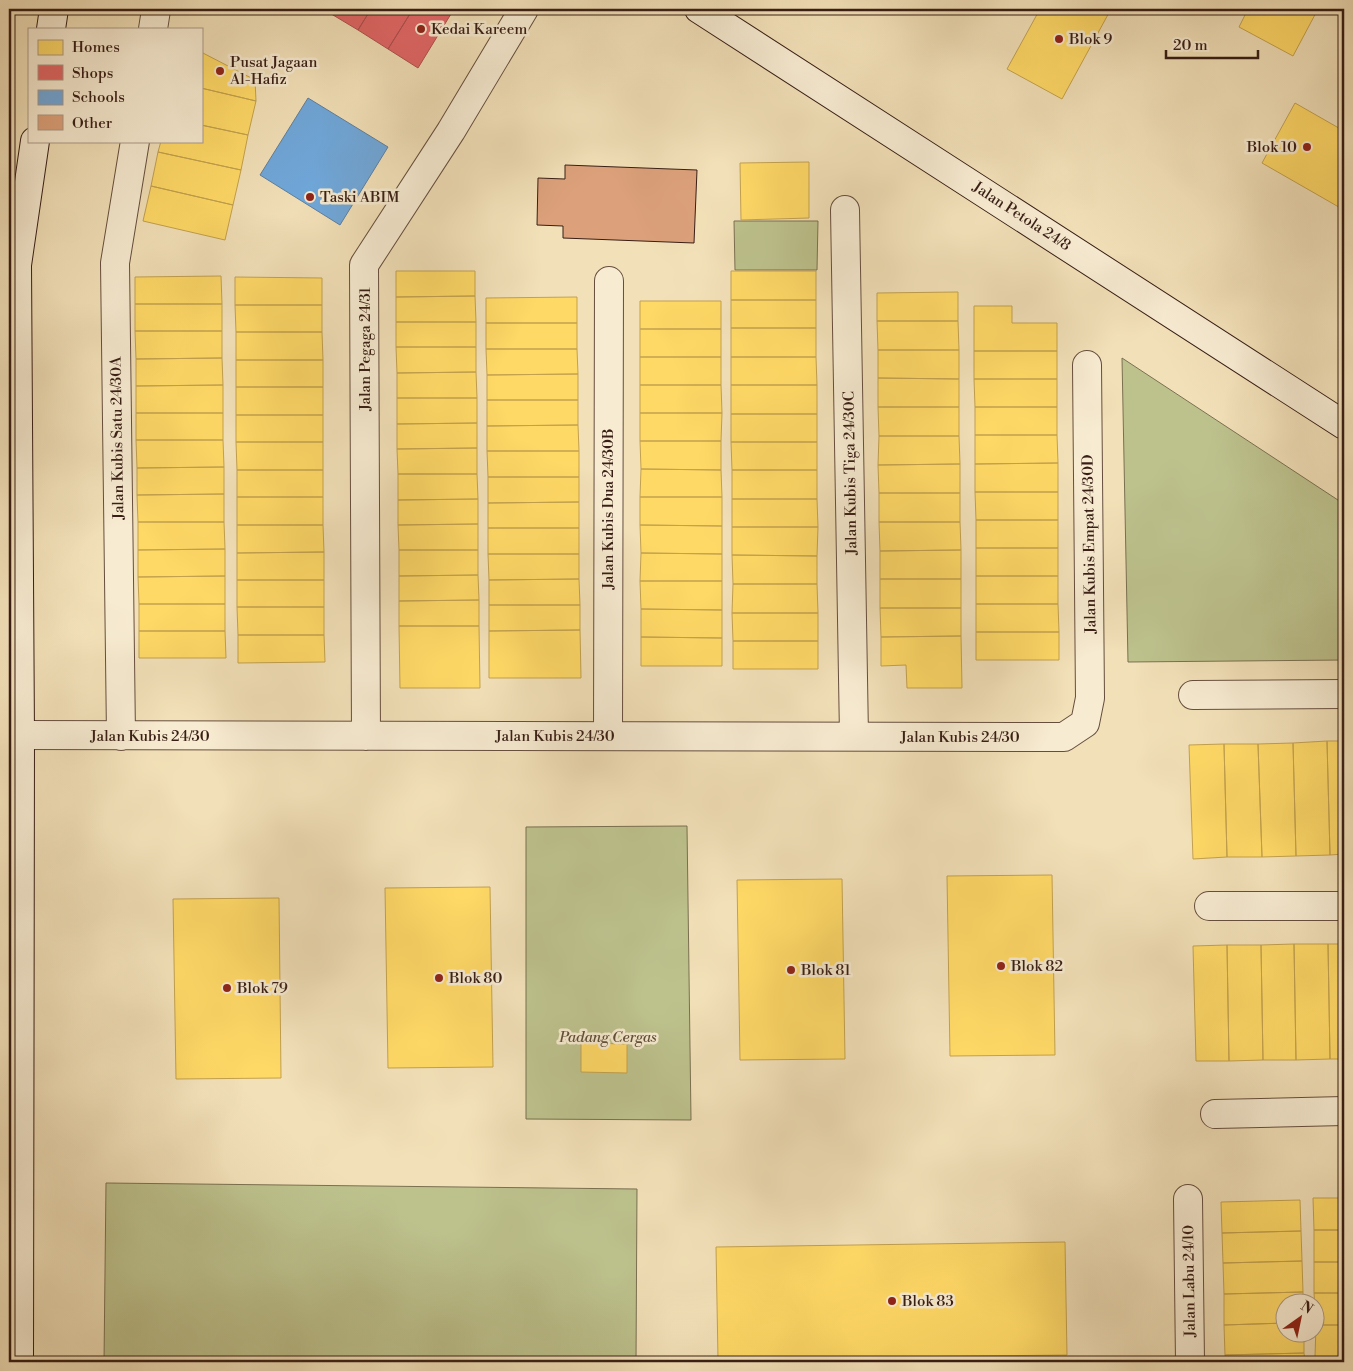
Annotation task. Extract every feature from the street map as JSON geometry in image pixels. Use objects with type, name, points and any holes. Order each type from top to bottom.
[{"type":"street","points":[[51,28],[54,9]]},
{"type":"street","name":"Jalan Pegaga 24/31","points":[[366,736],[364,265],[451,130],[524,9]]},
{"type":"street","name":"Jalan Petola 24/8","points":[[699,9],[1344,425]]},
{"type":"street","points":[[19,1362],[20,735],[13,264],[35,142]]},
{"type":"street","name":"Jalan Kubis Satu 24/30A","points":[[121,736],[115,263],[135,142]]},
{"type":"street","name":"Jalan Kubis Tiga 24/30C","points":[[845,210],[854,736]]},
{"type":"street","name":"Jalan Kubis Dua 24/30B","points":[[608,281],[608,736]]},
{"type":"street","name":"Jalan Kubis Empat 24/30D","points":[[1086,365],[1090,698],[1086,722]]},
{"type":"street","points":[[1193,695],[1344,694]]},
{"type":"street","name":"Jalan Kubis 24/30","points":[[20,735],[1064,737],[1086,722]]},
{"type":"street","points":[[1209,906],[1344,906]]},
{"type":"street","points":[[1215,1114],[1344,1111]]},
{"type":"street","name":"Jalan Labu 24/10","points":[[1188,1199],[1190,1362]]},
{"type":"green space","points":[[734,221],[818,221],[817,270],[735,270]]},
{"type":"green space","points":[[1122,358],[1344,504],[1344,660],[1128,662]]},
{"type":"green space","name":"Padang Cergas","points":[[687,826],[691,1120],[526,1119],[526,827]]},
{"type":"green space","points":[[106,1183],[637,1189],[636,1362],[104,1362]]},
{"type":"building: Homes","name":"Blok 9","points":[[1040,9],[1111,9],[1062,99],[1007,69]]},
{"type":"building: Homes","points":[[1248,9],[1318,9],[1293,56],[1239,27]]},
{"type":"building: Homes","name":"Pusat Jagaan Al-Hafiz","points":[[202,53],[255,80],[256,101],[202,88]]},
{"type":"building: Homes","points":[[202,88],[256,101],[248,135],[202,125]]},
{"type":"building: Homes","name":"Blok 10","points":[[1295,103],[1344,131],[1344,210],[1262,163]]},
{"type":"building: Homes","points":[[202,125],[248,135],[241,170],[158,152],[161,142],[202,142]]},
{"type":"building: Homes","points":[[158,152],[241,170],[233,205],[151,186]]},
{"type":"building: Homes","points":[[809,162],[809,218],[741,220],[740,163]]},
{"type":"building: Homes","points":[[151,186],[233,205],[225,240],[143,221]]},
{"type":"building: Homes","points":[[396,271],[475,271],[475,296],[396,297]]},
{"type":"building: Homes","points":[[731,271],[816,271],[816,300],[731,300]]},
{"type":"building: Homes","points":[[221,276],[222,304],[135,304],[135,277]]},
{"type":"building: Homes","points":[[235,277],[322,278],[322,305],[235,305]]},
{"type":"building: Homes","points":[[958,292],[958,321],[877,321],[877,293]]},
{"type":"building: Homes","points":[[475,296],[476,322],[396,322],[396,297]]},
{"type":"building: Homes","points":[[577,297],[577,323],[486,323],[486,298]]},
{"type":"building: Homes","points":[[731,300],[816,300],[816,328],[731,328]]},
{"type":"building: Homes","points":[[640,301],[721,301],[721,329],[640,329]]},
{"type":"building: Homes","points":[[135,304],[222,304],[222,331],[135,331]]},
{"type":"building: Homes","points":[[235,305],[322,305],[322,332],[236,332]]},
{"type":"building: Homes","points":[[974,306],[1012,306],[1012,323],[1057,323],[1057,351],[974,351]]},
{"type":"building: Homes","points":[[877,321],[958,321],[959,350],[878,350]]},
{"type":"building: Homes","points":[[396,322],[476,322],[476,347],[396,347]]},
{"type":"building: Homes","points":[[486,323],[577,323],[577,349],[486,349]]},
{"type":"building: Homes","points":[[731,328],[816,328],[816,357],[731,357]]},
{"type":"building: Homes","points":[[640,329],[721,329],[721,357],[640,357]]},
{"type":"building: Homes","points":[[135,331],[222,331],[222,358],[136,359]]},
{"type":"building: Homes","points":[[236,332],[322,332],[323,360],[236,360]]},
{"type":"building: Homes","points":[[396,347],[476,347],[476,372],[397,373]]},
{"type":"building: Homes","points":[[486,349],[577,349],[578,374],[487,375]]},
{"type":"building: Homes","points":[[878,350],[959,350],[959,379],[878,378]]},
{"type":"building: Homes","points":[[974,351],[1057,351],[1057,379],[974,379]]},
{"type":"building: Homes","points":[[640,357],[721,357],[721,385],[640,385]]},
{"type":"building: Homes","points":[[731,357],[816,357],[817,385],[731,385]]},
{"type":"building: Homes","points":[[222,358],[223,385],[136,386],[136,359]]},
{"type":"building: Homes","points":[[236,360],[323,360],[323,387],[236,387]]},
{"type":"building: Homes","points":[[476,372],[477,398],[397,398],[397,373]]},
{"type":"building: Homes","points":[[578,374],[578,400],[487,400],[487,375]]},
{"type":"building: Homes","points":[[878,378],[959,379],[959,407],[878,407]]},
{"type":"building: Homes","points":[[974,379],[1057,379],[1057,407],[975,407]]},
{"type":"building: Homes","points":[[223,385],[223,413],[136,413],[136,386]]},
{"type":"building: Homes","points":[[640,385],[721,385],[722,413],[640,413]]},
{"type":"building: Homes","points":[[731,385],[817,385],[817,414],[731,414]]},
{"type":"building: Homes","points":[[236,387],[323,387],[323,415],[236,415]]},
{"type":"building: Homes","points":[[397,398],[477,398],[477,423],[397,424]]},
{"type":"building: Homes","points":[[487,400],[578,400],[578,425],[487,426]]},
{"type":"building: Homes","points":[[878,407],[959,407],[959,436],[879,436]]},
{"type":"building: Homes","points":[[975,407],[1057,407],[1057,435],[975,435]]},
{"type":"building: Homes","points":[[136,413],[223,413],[223,440],[136,440]]},
{"type":"building: Homes","points":[[640,413],[722,413],[721,441],[640,441]]},
{"type":"building: Homes","points":[[731,414],[817,414],[817,442],[731,442]]},
{"type":"building: Homes","points":[[236,415],[323,415],[323,442],[236,442]]},
{"type":"building: Homes","points":[[477,423],[477,448],[397,449],[397,424]]},
{"type":"building: Homes","points":[[578,425],[579,451],[487,451],[487,426]]},
{"type":"building: Homes","points":[[975,435],[1057,435],[1058,463],[975,464]]},
{"type":"building: Homes","points":[[879,436],[959,436],[960,464],[878,465]]},
{"type":"building: Homes","points":[[136,440],[223,440],[224,467],[137,468]]},
{"type":"building: Homes","points":[[640,441],[721,441],[721,470],[641,469]]},
{"type":"building: Homes","points":[[236,442],[323,442],[323,470],[237,470]]},
{"type":"building: Homes","points":[[731,442],[817,442],[817,470],[732,470]]},
{"type":"building: Homes","points":[[477,448],[477,474],[398,474],[397,449]]},
{"type":"building: Homes","points":[[487,451],[579,451],[579,477],[488,477]]},
{"type":"building: Homes","points":[[1058,463],[1058,492],[975,492],[975,464]]},
{"type":"building: Homes","points":[[960,464],[960,493],[879,493],[878,465]]},
{"type":"building: Homes","points":[[224,467],[224,494],[137,495],[137,468]]},
{"type":"building: Homes","points":[[641,469],[721,470],[722,497],[640,497]]},
{"type":"building: Homes","points":[[237,470],[323,470],[323,497],[237,497]]},
{"type":"building: Homes","points":[[732,470],[817,470],[817,499],[732,499]]},
{"type":"building: Homes","points":[[398,474],[477,474],[478,499],[398,500]]},
{"type":"building: Homes","points":[[488,477],[579,477],[579,502],[488,503]]},
{"type":"building: Homes","points":[[975,492],[1058,492],[1058,520],[976,520]]},
{"type":"building: Homes","points":[[879,493],[960,493],[960,522],[879,522]]},
{"type":"building: Homes","points":[[224,494],[224,522],[138,522],[137,495]]},
{"type":"building: Homes","points":[[237,497],[323,497],[323,525],[237,525]]},
{"type":"building: Homes","points":[[640,497],[722,497],[722,526],[640,525]]},
{"type":"building: Homes","points":[[478,499],[478,524],[398,525],[398,500]]},
{"type":"building: Homes","points":[[732,499],[817,499],[818,527],[732,527]]},
{"type":"building: Homes","points":[[579,502],[579,528],[488,528],[488,503]]},
{"type":"building: Homes","points":[[976,520],[1058,520],[1058,548],[976,548]]},
{"type":"building: Homes","points":[[138,522],[224,522],[225,549],[138,550]]},
{"type":"building: Homes","points":[[879,522],[960,522],[961,550],[880,551]]},
{"type":"building: Homes","points":[[478,524],[478,550],[399,550],[398,525]]},
{"type":"building: Homes","points":[[237,525],[323,525],[324,552],[237,553]]},
{"type":"building: Homes","points":[[640,525],[722,526],[722,554],[641,553]]},
{"type":"building: Homes","points":[[732,527],[818,527],[817,556],[732,555]]},
{"type":"building: Homes","points":[[488,528],[579,528],[579,554],[488,554]]},
{"type":"building: Homes","points":[[976,548],[1058,548],[1058,576],[976,576]]},
{"type":"building: Homes","points":[[225,549],[225,576],[138,577],[138,550]]},
{"type":"building: Homes","points":[[399,550],[478,550],[478,575],[399,576]]},
{"type":"building: Homes","points":[[961,550],[961,579],[880,579],[880,551]]},
{"type":"building: Homes","points":[[324,552],[324,580],[237,580],[237,553]]},
{"type":"building: Homes","points":[[641,553],[722,554],[722,581],[640,581]]},
{"type":"building: Homes","points":[[488,554],[579,554],[579,579],[489,580]]},
{"type":"building: Homes","points":[[732,555],[817,556],[817,584],[733,584]]},
{"type":"building: Homes","points":[[478,575],[479,600],[399,601],[399,576]]},
{"type":"building: Homes","points":[[225,576],[225,604],[139,604],[138,577]]},
{"type":"building: Homes","points":[[976,576],[1058,576],[1058,604],[976,604]]},
{"type":"building: Homes","points":[[579,579],[580,605],[489,605],[489,580]]},
{"type":"building: Homes","points":[[880,579],[961,579],[961,608],[880,608]]},
{"type":"building: Homes","points":[[237,580],[324,580],[324,607],[237,607]]},
{"type":"building: Homes","points":[[640,581],[722,581],[722,610],[641,609]]},
{"type":"building: Homes","points":[[733,584],[817,584],[818,613],[732,613]]},
{"type":"building: Homes","points":[[479,600],[479,626],[399,626],[399,601]]},
{"type":"building: Homes","points":[[139,604],[225,604],[225,631],[139,631]]},
{"type":"building: Homes","points":[[976,604],[1058,604],[1059,632],[976,632]]},
{"type":"building: Homes","points":[[489,605],[580,605],[580,630],[489,631]]},
{"type":"building: Homes","points":[[237,607],[324,607],[324,635],[238,635]]},
{"type":"building: Homes","points":[[880,608],[961,608],[961,636],[881,637]]},
{"type":"building: Homes","points":[[641,609],[722,610],[722,638],[641,637]]},
{"type":"building: Homes","points":[[732,613],[818,613],[818,641],[733,641]]},
{"type":"building: Homes","points":[[399,626],[479,626],[480,688],[400,688]]},
{"type":"building: Homes","points":[[580,630],[581,678],[489,678],[489,631]]},
{"type":"building: Homes","points":[[139,631],[225,631],[226,658],[139,658]]},
{"type":"building: Homes","points":[[976,632],[1059,632],[1059,660],[976,660]]},
{"type":"building: Homes","points":[[238,635],[324,635],[325,662],[238,663]]},
{"type":"building: Homes","points":[[961,636],[962,688],[907,688],[906,665],[881,666],[881,637]]},
{"type":"building: Homes","points":[[641,637],[722,638],[722,666],[641,666]]},
{"type":"building: Homes","points":[[733,641],[818,641],[818,669],[733,669]]},
{"type":"building: Homes","points":[[1327,741],[1330,855],[1296,856],[1293,743]]},
{"type":"building: Homes","points":[[1327,741],[1344,741],[1344,854],[1330,855]]},
{"type":"building: Homes","points":[[1293,743],[1296,856],[1262,857],[1258,744]]},
{"type":"building: Homes","points":[[1224,744],[1227,857],[1193,859],[1189,745]]},
{"type":"building: Homes","points":[[1224,744],[1258,744],[1262,857],[1227,857]]},
{"type":"building: Homes","name":"Blok 82","points":[[1052,875],[1055,1055],[950,1056],[947,876]]},
{"type":"building: Homes","name":"Blok 81","points":[[842,879],[845,1059],[740,1060],[737,880]]},
{"type":"building: Homes","name":"Blok 80","points":[[490,887],[493,1067],[388,1068],[385,888]]},
{"type":"building: Homes","name":"Blok 79","points":[[279,898],[281,1078],[176,1079],[173,899]]},
{"type":"building: Homes","points":[[1294,944],[1328,944],[1330,1059],[1296,1060]]},
{"type":"building: Homes","points":[[1294,944],[1296,1060],[1263,1060],[1261,945]]},
{"type":"building: Homes","points":[[1328,944],[1344,944],[1344,1059],[1330,1059]]},
{"type":"building: Homes","points":[[1227,945],[1261,945],[1263,1060],[1229,1061]]},
{"type":"building: Homes","points":[[1227,945],[1229,1061],[1196,1061],[1193,946]]},
{"type":"building: Homes","points":[[581,1043],[627,1044],[627,1073],[581,1072]]},
{"type":"building: Homes","points":[[1313,1198],[1344,1198],[1344,1230],[1314,1230]]},
{"type":"building: Homes","points":[[1300,1200],[1301,1231],[1222,1233],[1221,1202]]},
{"type":"building: Homes","points":[[1314,1230],[1344,1230],[1344,1262],[1314,1262]]},
{"type":"building: Homes","points":[[1301,1231],[1302,1261],[1223,1263],[1222,1233]]},
{"type":"building: Homes","name":"Blok 83","points":[[1065,1242],[1067,1355],[718,1359],[716,1247]]},
{"type":"building: Homes","points":[[1302,1261],[1303,1292],[1224,1294],[1223,1263]]},
{"type":"building: Homes","points":[[1314,1262],[1344,1262],[1344,1293],[1314,1293]]},
{"type":"building: Homes","points":[[1303,1292],[1303,1294],[1276,1294],[1276,1323],[1224,1325],[1224,1294]]},
{"type":"building: Homes","points":[[1344,1293],[1344,1325],[1326,1325],[1326,1294],[1314,1294]]},
{"type":"building: Homes","points":[[1276,1323],[1276,1344],[1304,1344],[1304,1353],[1225,1355],[1224,1325]]},
{"type":"building: Homes","points":[[1326,1325],[1344,1325],[1344,1357],[1315,1357],[1315,1344],[1326,1344]]},
{"type":"building: Homes","points":[[1304,1353],[1305,1362],[1225,1362],[1225,1355]]},
{"type":"building: Homes","points":[[1315,1357],[1344,1357],[1344,1362],[1315,1362]]},
{"type":"building: Shops","points":[[330,9],[371,9],[358,30],[328,12]]},
{"type":"building: Shops","points":[[371,9],[413,9],[388,49],[358,30]]},
{"type":"building: Shops","name":"Kedai Kareem","points":[[413,9],[454,9],[418,68],[388,49]]},
{"type":"building: Schools","points":[[308,98],[388,147],[340,225],[260,175]]},
{"type":"building: Other","points":[[565,165],[697,170],[694,243],[563,238],[563,226],[537,225],[538,178],[565,179]]},
{"type":"place","name":"Kedai Kareem","points":[[421,29]]},
{"type":"place","name":"Blok 9","points":[[1059,39]]},
{"type":"place","name":"Pusat Jagaan Al-Hafiz","points":[[220,71]]},
{"type":"place","name":"Blok 10","points":[[1307,147]]},
{"type":"place","name":"Taski ABIM","points":[[310,197]]},
{"type":"place","name":"Blok 82","points":[[1001,966]]},
{"type":"place","name":"Blok 81","points":[[791,970]]},
{"type":"place","name":"Blok 80","points":[[439,978]]},
{"type":"place","name":"Blok 79","points":[[227,988]]},
{"type":"place","name":"Blok 83","points":[[892,1301]]}]
